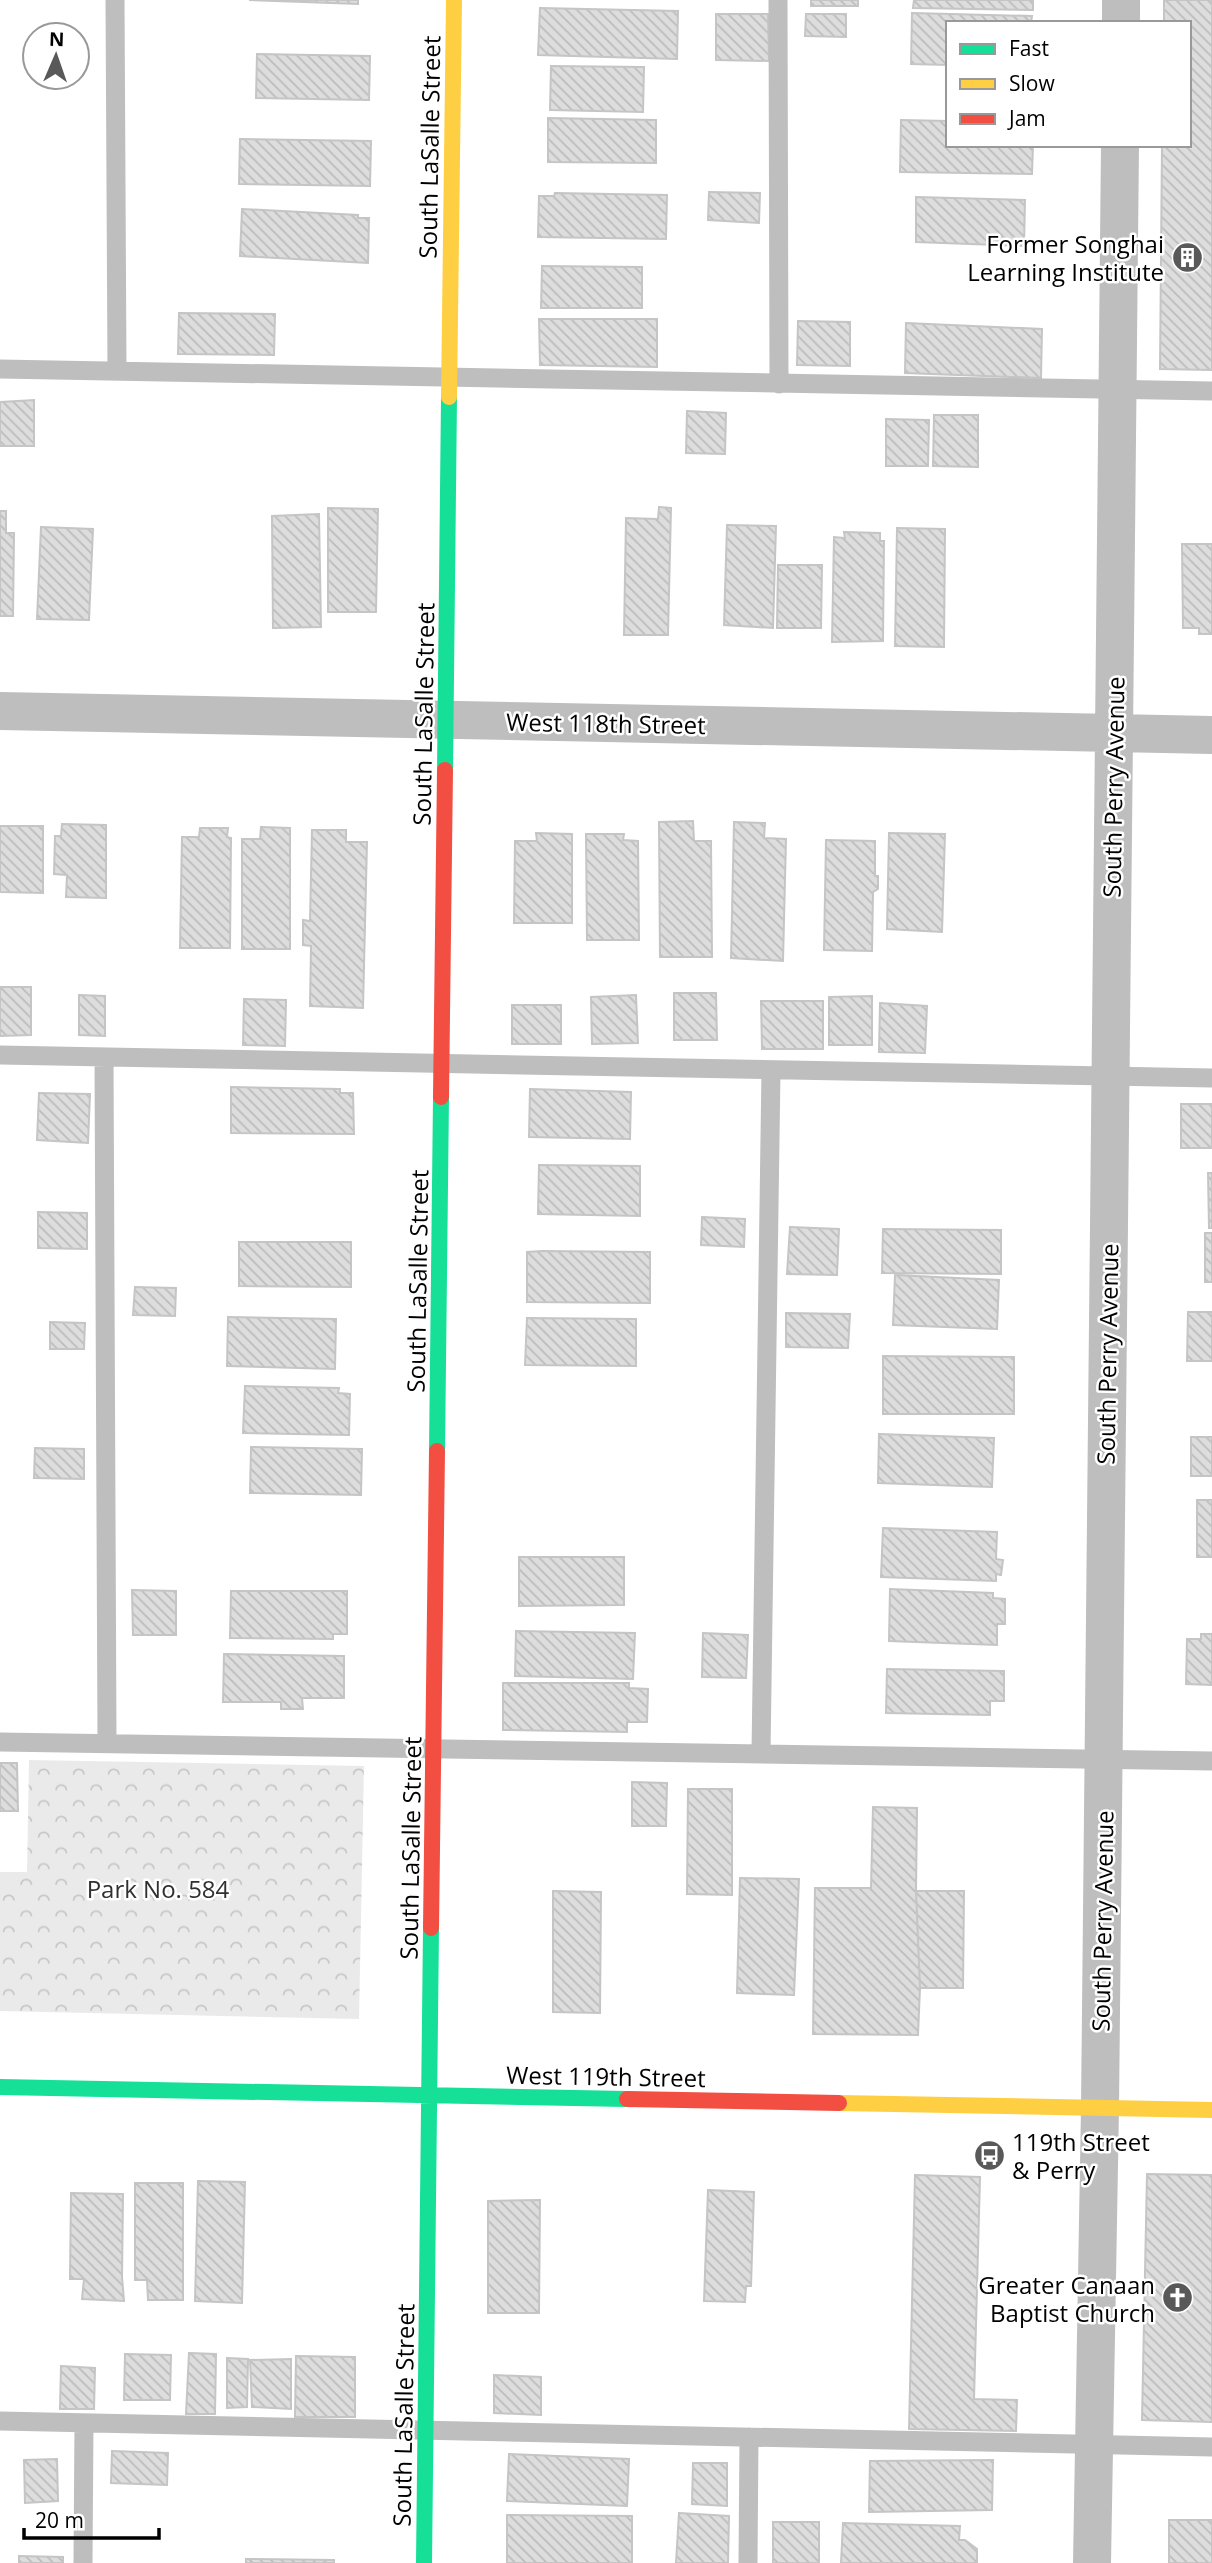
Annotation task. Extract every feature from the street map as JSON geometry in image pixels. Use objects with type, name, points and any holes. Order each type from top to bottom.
[{"type":"street","name":"South LaSalle Street","points":[[424,2563],[454,0]]},
{"type":"street","points":[[1121,0],[1121,21]]},
{"type":"street","name":"South Perry Avenue","points":[[1092,2563],[1100,2108],[1120,147]]},
{"type":"street","name":"West 118th Street","points":[[0,711],[1212,735]]},
{"type":"street","name":"West 119th Street","points":[[0,2087],[1212,2110]]},
{"type":"lane","points":[[115,0],[117,371]]},
{"type":"lane","points":[[778,0],[779,384]]},
{"type":"lane","points":[[0,369],[1212,391]]},
{"type":"lane","points":[[0,1055],[1212,1078]]},
{"type":"lane","points":[[104,1057],[107,1743]]},
{"type":"lane","points":[[761,1754],[772,1070]]},
{"type":"lane","points":[[0,1742],[1212,1761]]},
{"type":"lane","points":[[0,2421],[1212,2447]]},
{"type":"lane","points":[[83,2563],[84,2423]]},
{"type":"lane","points":[[748,2563],[749,2437]]},
{"type":"green space","name":"Park No. 584","points":[[29,1760],[364,1766],[359,2019],[0,2011],[0,1872],[27,1872]]},
{"type":"building","points":[[249,0],[358,0],[358,4]]},
{"type":"building","points":[[811,0],[858,0],[858,6],[811,6]]},
{"type":"building","points":[[914,0],[1033,0],[1033,10],[913,8]]},
{"type":"building","name":"Former Songhai Learning Institute","points":[[1164,0],[1212,0],[1212,370],[1160,369],[1162,147],[1191,147],[1191,21],[1164,21]]},
{"type":"building","points":[[540,8],[678,11],[677,59],[538,55]]},
{"type":"building","points":[[912,13],[1032,16],[1031,21],[946,21],[946,65],[911,64]]},
{"type":"building","points":[[716,14],[768,14],[769,61],[716,60]]},
{"type":"building","points":[[806,14],[846,14],[846,37],[805,36]]},
{"type":"building","points":[[257,54],[370,56],[369,100],[256,98]]},
{"type":"building","points":[[551,66],[644,67],[643,112],[550,110]]},
{"type":"building","points":[[548,118],[656,120],[656,163],[548,162]]},
{"type":"building","points":[[901,120],[946,121],[946,147],[1033,147],[1032,174],[900,172]]},
{"type":"building","points":[[240,139],[371,141],[370,186],[239,184]]},
{"type":"building","points":[[709,192],[760,193],[759,223],[708,220]]},
{"type":"building","points":[[555,193],[667,195],[666,239],[538,237],[539,196],[554,196]]},
{"type":"building","points":[[916,197],[1025,200],[1024,246],[916,242]]},
{"type":"building","points":[[242,209],[358,215],[358,218],[369,218],[368,263],[240,256]]},
{"type":"building","points":[[542,266],[642,267],[642,308],[541,308]]},
{"type":"building","points":[[179,313],[275,314],[274,355],[178,354]]},
{"type":"building","points":[[539,319],[657,319],[657,367],[540,365]]},
{"type":"building","points":[[798,321],[850,322],[850,366],[797,365]]},
{"type":"building","points":[[906,323],[1042,329],[1041,378],[905,373]]},
{"type":"building","points":[[34,400],[34,446],[0,446],[0,402]]},
{"type":"building","points":[[687,411],[726,413],[725,454],[686,453]]},
{"type":"building","points":[[934,415],[978,415],[978,467],[933,466]]},
{"type":"building","points":[[886,419],[929,420],[928,466],[886,466]]},
{"type":"building","points":[[659,507],[671,508],[668,635],[624,635],[626,518],[658,519]]},
{"type":"building","points":[[328,508],[378,509],[376,612],[328,612]]},
{"type":"building","points":[[0,511],[6,511],[6,533],[14,533],[13,616],[0,616]]},
{"type":"building","points":[[319,514],[321,627],[273,628],[272,516]]},
{"type":"building","points":[[727,525],[776,526],[773,628],[724,625]]},
{"type":"building","points":[[41,527],[93,529],[89,620],[37,619]]},
{"type":"building","points":[[897,528],[945,529],[944,647],[895,646]]},
{"type":"building","points":[[844,532],[880,533],[880,541],[884,541],[883,641],[832,642],[834,537],[845,538]]},
{"type":"building","points":[[1182,544],[1212,544],[1212,634],[1199,634],[1199,628],[1183,628]]},
{"type":"building","points":[[778,565],[822,565],[821,628],[777,628]]},
{"type":"building","points":[[693,821],[694,841],[711,841],[712,957],[660,957],[659,822]]},
{"type":"building","points":[[734,822],[765,823],[764,838],[786,839],[783,961],[731,958]]},
{"type":"building","points":[[62,824],[106,825],[106,898],[66,897],[67,875],[54,874],[55,836],[61,836]]},
{"type":"building","points":[[0,826],[43,826],[43,893],[0,892]]},
{"type":"building","points":[[261,827],[290,828],[290,949],[242,949],[242,839],[260,839]]},
{"type":"building","points":[[200,828],[228,828],[227,837],[231,838],[230,948],[180,948],[182,837],[199,837]]},
{"type":"building","points":[[312,830],[346,830],[346,842],[367,842],[363,1008],[310,1006],[311,946],[303,945],[303,920],[310,921]]},
{"type":"building","points":[[536,833],[572,834],[572,923],[514,923],[515,841],[537,841]]},
{"type":"building","points":[[889,833],[945,834],[942,932],[887,929]]},
{"type":"building","points":[[586,834],[624,834],[623,840],[638,841],[639,940],[587,940]]},
{"type":"building","points":[[826,840],[875,841],[875,876],[878,876],[878,889],[873,892],[872,951],[824,950]]},
{"type":"building","points":[[0,987],[31,987],[31,1035],[0,1036]]},
{"type":"building","points":[[674,993],[716,993],[717,1040],[674,1040]]},
{"type":"building","points":[[79,995],[105,996],[105,1036],[79,1035]]},
{"type":"building","points":[[636,995],[638,1043],[592,1044],[591,997]]},
{"type":"building","points":[[872,996],[872,1045],[829,1045],[829,997]]},
{"type":"building","points":[[244,999],[286,1000],[285,1046],[243,1045]]},
{"type":"building","points":[[761,1001],[823,1001],[823,1049],[762,1049]]},
{"type":"building","points":[[880,1003],[927,1006],[925,1053],[879,1052]]},
{"type":"building","points":[[512,1005],[561,1005],[561,1044],[512,1044]]},
{"type":"building","points":[[231,1087],[340,1089],[340,1093],[353,1093],[354,1134],[231,1133]]},
{"type":"building","points":[[530,1089],[631,1092],[630,1139],[529,1137]]},
{"type":"building","points":[[39,1093],[90,1094],[88,1143],[37,1140]]},
{"type":"building","points":[[1181,1104],[1212,1104],[1212,1148],[1181,1148]]},
{"type":"building","points":[[539,1165],[640,1166],[640,1216],[538,1214]]},
{"type":"building","points":[[1208,1173],[1212,1173],[1212,1228],[1209,1228]]},
{"type":"building","points":[[38,1212],[87,1213],[87,1249],[38,1248]]},
{"type":"building","points":[[702,1217],[745,1219],[744,1247],[701,1245]]},
{"type":"building","points":[[790,1227],[839,1229],[837,1275],[787,1274]]},
{"type":"building","points":[[883,1229],[1001,1230],[1001,1274],[882,1273]]},
{"type":"building","points":[[1205,1233],[1212,1233],[1212,1282],[1205,1282]]},
{"type":"building","points":[[239,1242],[351,1242],[351,1287],[239,1286]]},
{"type":"building","points":[[527,1252],[650,1252],[650,1303],[527,1302]]},
{"type":"building","points":[[895,1275],[999,1280],[997,1329],[893,1325]]},
{"type":"building","points":[[135,1287],[176,1288],[175,1316],[133,1315]]},
{"type":"building","points":[[1188,1312],[1212,1312],[1212,1361],[1187,1361]]},
{"type":"building","points":[[786,1313],[850,1314],[848,1348],[786,1347]]},
{"type":"building","points":[[228,1317],[336,1319],[335,1369],[227,1366]]},
{"type":"building","points":[[527,1318],[636,1319],[636,1366],[525,1365]]},
{"type":"building","points":[[50,1322],[85,1323],[84,1349],[50,1349]]},
{"type":"building","points":[[883,1356],[1014,1357],[1014,1414],[883,1414]]},
{"type":"building","points":[[245,1386],[339,1388],[338,1393],[350,1394],[349,1435],[243,1433]]},
{"type":"building","points":[[879,1434],[994,1438],[992,1487],[878,1483]]},
{"type":"building","points":[[1191,1437],[1212,1437],[1212,1476],[1191,1476]]},
{"type":"building","points":[[251,1447],[362,1449],[361,1495],[250,1493]]},
{"type":"building","points":[[35,1448],[84,1449],[84,1479],[34,1478]]},
{"type":"building","points":[[1197,1500],[1212,1500],[1212,1557],[1197,1557]]},
{"type":"building","points":[[883,1528],[997,1532],[996,1559],[1003,1560],[1001,1575],[996,1574],[996,1581],[881,1577]]},
{"type":"building","points":[[519,1557],[624,1557],[624,1605],[519,1606]]},
{"type":"building","points":[[890,1589],[993,1593],[993,1598],[1005,1599],[1005,1624],[997,1624],[997,1645],[889,1641]]},
{"type":"building","points":[[132,1590],[176,1591],[176,1635],[133,1635]]},
{"type":"building","points":[[231,1591],[347,1591],[347,1634],[333,1634],[333,1639],[230,1638]]},
{"type":"building","points":[[516,1631],[635,1633],[633,1679],[515,1676]]},
{"type":"building","points":[[703,1633],[748,1635],[746,1678],[702,1677]]},
{"type":"building","points":[[1201,1634],[1212,1634],[1212,1685],[1186,1684],[1187,1639],[1201,1639]]},
{"type":"building","points":[[224,1654],[344,1656],[344,1698],[302,1698],[303,1709],[281,1709],[281,1702],[223,1702]]},
{"type":"building","points":[[887,1669],[1004,1671],[1004,1701],[990,1701],[990,1715],[886,1713]]},
{"type":"building","points":[[503,1683],[629,1683],[629,1688],[648,1689],[647,1722],[627,1722],[627,1732],[503,1730]]},
{"type":"building","points":[[0,1763],[17,1763],[18,1811],[0,1811]]},
{"type":"building","points":[[632,1782],[667,1783],[666,1826],[632,1826]]},
{"type":"building","points":[[688,1789],[732,1789],[732,1895],[687,1894]]},
{"type":"building","points":[[873,1807],[917,1808],[916,1891],[920,1988],[918,2035],[813,2034],[815,1888],[871,1888]]},
{"type":"building","points":[[740,1878],[799,1879],[794,1995],[737,1993]]},
{"type":"building","points":[[553,1891],[601,1892],[600,2013],[553,2012]]},
{"type":"building","points":[[916,1891],[964,1891],[963,1988],[920,1988]]},
{"type":"building","name":"Greater Canaan Baptist Church","points":[[1147,2174],[1212,2175],[1212,2422],[1142,2420]]},
{"type":"building","points":[[915,2175],[980,2177],[974,2399],[1017,2400],[1016,2431],[909,2429]]},
{"type":"building","points":[[198,2181],[245,2182],[242,2303],[195,2301]]},
{"type":"building","points":[[135,2183],[183,2183],[183,2300],[148,2300],[147,2280],[135,2280]]},
{"type":"building","points":[[708,2190],[754,2192],[751,2286],[746,2286],[745,2302],[704,2301]]},
{"type":"building","points":[[71,2193],[123,2194],[124,2301],[82,2299],[84,2279],[70,2279]]},
{"type":"building","points":[[540,2200],[539,2313],[488,2313],[488,2201]]},
{"type":"building","points":[[189,2353],[216,2354],[215,2414],[186,2414]]},
{"type":"building","points":[[125,2354],[171,2355],[170,2400],[124,2400]]},
{"type":"building","points":[[296,2356],[355,2357],[355,2417],[295,2417]]},
{"type":"building","points":[[227,2358],[248,2359],[247,2407],[227,2408]]},
{"type":"building","points":[[291,2359],[291,2409],[252,2407],[250,2360]]},
{"type":"building","points":[[61,2366],[95,2368],[94,2409],[60,2409]]},
{"type":"building","points":[[494,2375],[541,2377],[541,2415],[494,2413]]},
{"type":"building","points":[[112,2451],[168,2453],[167,2485],[111,2483]]},
{"type":"building","points":[[509,2454],[629,2459],[627,2506],[507,2501]]},
{"type":"building","points":[[57,2459],[58,2501],[25,2503],[24,2460]]},
{"type":"building","points":[[993,2460],[992,2510],[869,2512],[870,2461]]},
{"type":"building","points":[[693,2463],[727,2463],[727,2506],[692,2504]]},
{"type":"building","points":[[679,2513],[729,2516],[728,2563],[676,2563]]},
{"type":"building","points":[[507,2515],[632,2516],[632,2563],[507,2563]]},
{"type":"building","points":[[1169,2520],[1212,2520],[1212,2563],[1169,2563]]},
{"type":"building","points":[[773,2522],[819,2522],[819,2563],[773,2563]]},
{"type":"building","points":[[843,2523],[960,2526],[959,2540],[965,2540],[977,2549],[977,2563],[841,2563]]},
{"type":"building","points":[[19,2556],[63,2557],[63,2563],[19,2563]]},
{"type":"building","points":[[246,2559],[334,2560],[334,2563],[246,2563]]},
{"type":"traffic: fast","points":[[445,770],[449,397]]},
{"type":"traffic: fast","points":[[437,1451],[441,1097]]},
{"type":"traffic: fast","points":[[424,2563],[431,1928]]},
{"type":"traffic: fast","points":[[0,2087],[627,2099]]},
{"type":"traffic: slow","points":[[449,397],[454,0]]},
{"type":"traffic: slow","points":[[839,2103],[1212,2110]]},
{"type":"traffic: jam","points":[[441,1097],[445,770]]},
{"type":"traffic: jam","points":[[431,1928],[437,1451]]},
{"type":"traffic: jam","points":[[627,2099],[839,2103]]},
{"type":"place","name":"Former Songhai Learning Institute","points":[[1187,257]]},
{"type":"place","name":"119th Street & Perry","points":[[989,2155]]},
{"type":"place","name":"Greater Canaan Baptist Church","points":[[1178,2298]]}]
